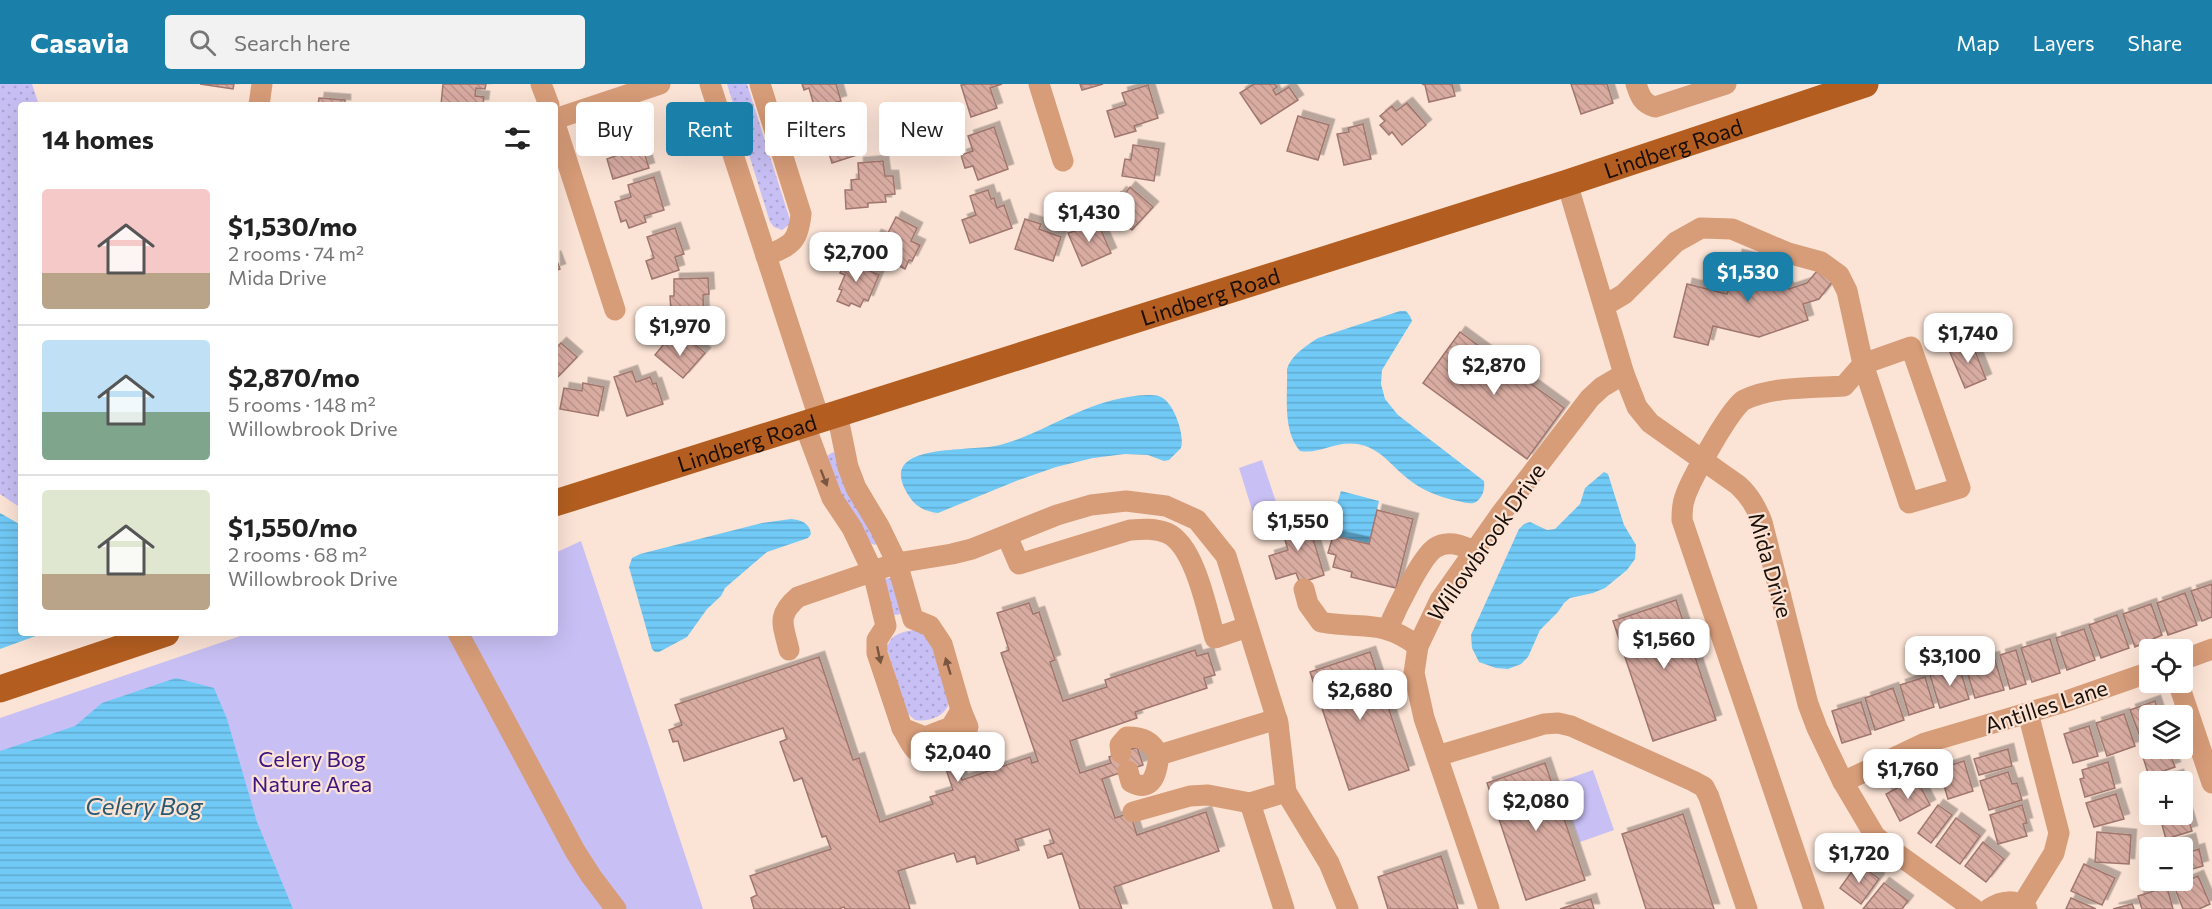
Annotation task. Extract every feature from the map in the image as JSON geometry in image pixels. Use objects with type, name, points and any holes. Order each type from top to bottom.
[{"type":"main road","name":"Lindberg Road","points":[[558,502],[1567,183],[1865,84]]},
{"type":"main road","points":[[0,689],[157,636]]},
{"type":"street","points":[[259,102],[262,84]]},
{"type":"street","points":[[541,84],[548,102]]},
{"type":"street","points":[[558,118],[660,84]]},
{"type":"street","points":[[710,84],[820,418],[832,498],[852,528],[873,572],[886,626]]},
{"type":"street","points":[[760,84],[801,214],[799,231],[791,245],[766,256]]},
{"type":"street","points":[[1039,84],[1063,161]]},
{"type":"street","points":[[1636,84],[1642,100],[1648,105],[1655,106],[1726,84]]},
{"type":"street","points":[[558,133],[615,310]]},
{"type":"street","name":"Mida Drive","points":[[1567,183],[1624,374],[1637,407],[1650,423],[1738,485],[1756,507],[1808,704],[1843,782],[1867,825],[1875,836],[1889,848],[1974,909]]},
{"type":"street","points":[[1604,306],[1624,294],[1677,242],[1701,228],[1732,229],[1788,253],[1821,262],[1839,275],[1847,291],[1863,364],[1909,503],[1960,488],[1911,347],[1863,364],[1844,386],[1768,392],[1741,400],[1703,460],[1684,499],[1682,520],[1814,909]]},
{"type":"street","name":"Willowbrook Drive","points":[[1489,909],[1424,718],[1414,673],[1418,646],[1440,600],[1500,515],[1590,398],[1602,387],[1624,374]]},
{"type":"street","points":[[820,418],[897,563],[913,619]]},
{"type":"street","points":[[789,650],[782,619],[786,607],[798,597],[897,563],[952,555],[1007,536],[1057,515],[1091,505],[1126,501],[1166,506],[1197,520],[1226,556],[1277,719],[1286,792],[1329,863],[1348,909]]},
{"type":"street","points":[[1007,536],[1019,564],[1130,530],[1148,528],[1169,534],[1184,548],[1191,561],[1215,638],[1248,627]]},
{"type":"street","points":[[1388,628],[1425,560],[1435,548],[1452,543],[1475,550]]},
{"type":"street","points":[[1304,589],[1308,604],[1322,622],[1342,626],[1363,624],[1388,628],[1418,646]]},
{"type":"street","points":[[936,757],[921,755],[915,751],[902,728],[877,653],[877,640],[886,626],[913,619],[930,626],[942,644],[968,727],[959,749]]},
{"type":"street","points":[[460,636],[575,851],[616,909]]},
{"type":"street","points":[[2193,656],[2212,649]]},
{"type":"street","name":"Antilles Lane","points":[[1843,782],[1919,746],[2139,676]]},
{"type":"street","points":[[2182,693],[2212,783]]},
{"type":"street","points":[[902,728],[925,737],[951,727],[962,710]]},
{"type":"street","points":[[1989,909],[2005,902],[2025,907],[2054,853],[2059,833],[2028,713]]},
{"type":"street","points":[[1158,755],[1277,719]]},
{"type":"street","points":[[1437,756],[1544,724],[1558,723],[1570,726],[1694,781],[1704,788],[1709,797],[1747,909]]},
{"type":"street","points":[[1127,737],[1141,737],[1154,746],[1158,755],[1158,768],[1153,779],[1144,786],[1137,785],[1131,782],[1120,746],[1127,737]]},
{"type":"street","points":[[1132,812],[1190,796],[1208,795],[1250,803],[1286,792]]},
{"type":"street","points":[[1250,803],[1284,909]]},
{"type":"green space","points":[[0,84],[32,84],[38,102],[18,102],[18,506],[0,494]]},
{"type":"green space","points":[[727,84],[747,84],[753,102],[733,102]]},
{"type":"green space","points":[[753,103],[765,141],[765,156],[770,156],[790,220],[789,225],[782,230],[774,227],[770,222],[749,156],[753,156]]},
{"type":"green space","points":[[833,452],[878,542],[875,545],[870,543],[844,502],[827,458]]},
{"type":"green space","points":[[1262,460],[1277,505],[1253,513],[1239,468]]},
{"type":"green space","name":"Celery Bog Nature Area","points":[[581,541],[703,909],[0,909],[0,718],[240,636],[558,636],[558,552]]},
{"type":"green space","points":[[891,578],[901,614],[894,615],[885,579]]},
{"type":"green space","points":[[914,630],[920,631],[930,640],[949,703],[940,715],[925,720],[915,720],[907,713],[887,649],[893,637]]},
{"type":"green space","points":[[1593,770],[1614,830],[1580,842],[1559,782]]},
{"type":"water","points":[[1406,311],[1412,321],[1382,370],[1381,384],[1385,399],[1398,415],[1484,481],[1482,495],[1474,503],[1442,497],[1428,491],[1407,478],[1382,455],[1368,447],[1358,444],[1340,444],[1308,452],[1300,451],[1294,443],[1288,423],[1287,369],[1295,355],[1318,338]]},
{"type":"water","points":[[1158,396],[1166,400],[1177,420],[1182,442],[1181,448],[1169,460],[1164,461],[1148,455],[1125,454],[1093,458],[1056,467],[1016,481],[938,513],[927,511],[916,505],[902,480],[903,467],[913,458],[948,450],[1000,445],[1097,405],[1121,398]]},
{"type":"water","points":[[1604,472],[1608,474],[1624,525],[1636,545],[1635,559],[1627,570],[1605,588],[1570,598],[1564,603],[1540,630],[1528,657],[1521,664],[1508,669],[1496,668],[1479,662],[1472,648],[1471,635],[1519,529],[1530,522],[1547,530],[1555,529],[1580,504],[1585,488]]},
{"type":"water","points":[[1341,491],[1379,501],[1369,544],[1328,534]]},
{"type":"water","points":[[0,513],[18,523],[18,636],[36,636],[0,649]]},
{"type":"water","points":[[791,519],[807,525],[811,534],[808,538],[767,552],[725,588],[687,637],[659,652],[652,649],[629,567],[632,558],[762,523]]},
{"type":"water","name":"Celery Bog","points":[[176,678],[214,688],[227,719],[257,822],[293,909],[0,909],[0,751],[75,726],[102,703]]},
{"type":"building","points":[[200,84],[234,84],[233,89]]},
{"type":"building","points":[[443,84],[486,84],[485,89],[476,88],[475,96],[484,97],[483,102],[441,102]]},
{"type":"building","points":[[802,84],[836,84],[841,101],[813,102],[809,88],[804,90]]},
{"type":"building","points":[[1002,84],[990,88],[997,108],[971,117],[961,85]]},
{"type":"building","points":[[1080,84],[1103,84],[1082,90]]},
{"type":"building","points":[[1254,84],[1274,84],[1277,87],[1273,90],[1276,95],[1289,87],[1298,100],[1261,124],[1240,93]]},
{"type":"building","points":[[1422,84],[1452,84],[1455,96],[1429,102],[1425,85]]},
{"type":"building","points":[[1571,84],[1607,84],[1613,103],[1581,114]]},
{"type":"building","points":[[1148,85],[1158,118],[1134,126],[1136,131],[1115,137],[1107,111],[1126,105],[1122,93]]},
{"type":"building","points":[[319,98],[345,100],[345,102],[318,102]]},
{"type":"building","points":[[1407,103],[1426,125],[1402,145],[1392,132],[1389,135],[1380,125],[1385,121],[1380,116],[1392,106],[1396,111]]},
{"type":"building","points":[[1298,116],[1329,125],[1318,160],[1287,151]]},
{"type":"building","points":[[1363,124],[1371,159],[1344,165],[1337,134],[1349,132],[1348,128]]},
{"type":"building","points":[[994,127],[1008,169],[978,180],[973,166],[965,168],[961,156],[973,151],[968,136]]},
{"type":"building","points":[[1133,145],[1159,149],[1154,181],[1122,176],[1125,159],[1131,160]]},
{"type":"building","points":[[615,156],[645,156],[649,168],[613,179],[607,159]]},
{"type":"building","points":[[830,156],[854,156],[832,163]]},
{"type":"building","points":[[883,161],[885,176],[893,176],[895,194],[885,195],[886,202],[868,203],[868,207],[846,209],[845,190],[852,190],[851,180],[859,179],[858,163]]},
{"type":"building","points":[[654,177],[664,210],[644,216],[646,222],[629,228],[626,220],[621,222],[615,202],[631,197],[628,185]]},
{"type":"building","points":[[1130,187],[1153,207],[1132,230],[1107,209],[1121,192],[1124,195]]},
{"type":"building","points":[[988,190],[997,208],[1004,205],[1012,228],[970,243],[962,220],[976,215],[970,196]]},
{"type":"building","points":[[896,217],[917,228],[911,241],[920,245],[905,269],[868,250],[876,235],[885,239]]},
{"type":"building","points":[[1025,219],[1041,224],[1039,229],[1061,237],[1053,261],[1015,249]]},
{"type":"building","points":[[1097,221],[1111,253],[1082,266],[1068,233],[1075,231],[1073,227],[1081,223],[1083,226]]},
{"type":"building","points":[[675,228],[684,254],[675,257],[679,270],[652,279],[646,261],[654,258],[647,237]]},
{"type":"building","points":[[848,255],[865,262],[863,268],[879,275],[868,301],[864,299],[860,307],[851,303],[849,306],[837,301],[845,275],[840,273]]},
{"type":"building","points":[[1737,255],[1759,260],[1789,289],[1807,283],[1822,265],[1836,277],[1819,299],[1803,304],[1808,320],[1759,337],[1713,326],[1708,345],[1674,337],[1687,284],[1727,294]]},
{"type":"building","points":[[708,278],[709,294],[703,295],[704,323],[678,324],[678,311],[671,312],[670,296],[674,296],[674,279]]},
{"type":"building","points":[[1460,332],[1564,408],[1527,459],[1423,383]]},
{"type":"building","points":[[668,339],[679,349],[688,339],[705,353],[683,378],[655,355]]},
{"type":"building","points":[[1971,341],[1986,379],[1965,388],[1949,350]]},
{"type":"building","points":[[561,343],[577,357],[558,377],[558,346]]},
{"type":"building","points":[[632,371],[636,382],[650,377],[653,384],[656,383],[663,404],[627,416],[614,377]]},
{"type":"building","points":[[583,383],[604,387],[598,416],[560,409],[564,388],[582,391]]},
{"type":"building","points":[[1377,510],[1413,519],[1396,588],[1351,577],[1352,572],[1333,567],[1336,555],[1328,553],[1333,536],[1369,544]]},
{"type":"building","points":[[1306,515],[1324,575],[1300,583],[1296,573],[1276,579],[1269,556],[1288,550],[1280,523]]},
{"type":"building","points":[[2212,584],[2212,617],[2202,621],[2191,591]]},
{"type":"building","points":[[2185,593],[2197,625],[2168,635],[2157,603]]},
{"type":"building","points":[[1676,600],[1716,720],[1653,741],[1613,621]]},
{"type":"building","points":[[1029,603],[1033,614],[1039,612],[1055,660],[1050,662],[1063,701],[1107,687],[1105,680],[1195,650],[1197,656],[1208,653],[1215,675],[1204,678],[1207,688],[1135,712],[1137,718],[1070,741],[1080,773],[1111,763],[1109,757],[1137,747],[1143,765],[1102,779],[1115,818],[1130,813],[1137,835],[1206,812],[1219,851],[1114,887],[1122,909],[1080,909],[1062,853],[1048,858],[1044,846],[1054,843],[1049,829],[1015,840],[1019,850],[977,864],[975,856],[957,862],[954,853],[898,871],[910,909],[845,909],[844,907],[839,909],[754,909],[751,898],[757,895],[750,876],[831,849],[826,836],[822,837],[802,778],[794,781],[780,742],[787,739],[783,728],[684,761],[678,741],[673,742],[669,730],[682,725],[675,705],[819,657],[853,760],[859,758],[880,822],[933,804],[930,797],[953,790],[945,766],[940,768],[930,740],[953,732],[964,763],[957,765],[962,780],[1030,757],[1032,763],[1038,761],[1001,653],[1009,650],[997,613]]},
{"type":"building","points":[[2151,604],[2162,635],[2153,639],[2139,639],[2139,645],[2135,647],[2123,614]]},
{"type":"building","points":[[2117,615],[2129,648],[2101,658],[2089,625]]},
{"type":"building","points":[[2084,629],[2095,660],[2067,670],[2056,638]]},
{"type":"building","points":[[2050,639],[2060,673],[2032,682],[2021,648]]},
{"type":"building","points":[[2016,650],[2026,684],[2010,689],[2000,655]]},
{"type":"building","points":[[1370,652],[1409,770],[1349,790],[1310,672]]},
{"type":"building","points":[[1994,657],[2004,690],[1975,698],[1965,665]]},
{"type":"building","points":[[1959,666],[1969,699],[1940,708],[1930,675]]},
{"type":"building","points":[[1925,677],[1934,707],[1909,715],[1900,685]]},
{"type":"building","points":[[1893,688],[1904,720],[1875,730],[1865,698]]},
{"type":"building","points":[[2155,701],[2156,705],[2144,705]]},
{"type":"building","points":[[1861,702],[1871,734],[1842,743],[1832,711]]},
{"type":"building","points":[[2139,707],[2139,734],[2130,710]]},
{"type":"building","points":[[2124,714],[2135,746],[2107,756],[2096,723]]},
{"type":"building","points":[[2089,726],[2098,756],[2073,763],[2064,734]]},
{"type":"building","points":[[2008,749],[2012,766],[1979,775],[1974,759]]},
{"type":"building","points":[[2144,759],[2172,759],[2175,767],[2163,771],[2147,771]]},
{"type":"building","points":[[1964,761],[1973,791],[1948,799],[1939,769]]},
{"type":"building","points":[[2108,762],[2115,788],[2085,797],[2080,779],[2084,778],[2082,770]]},
{"type":"building","points":[[1545,763],[1585,880],[1526,900],[1487,783]]},
{"type":"building","points":[[2008,772],[2012,784],[2017,783],[2022,800],[1989,810],[1980,781]]},
{"type":"building","points":[[1916,778],[1930,805],[1900,821],[1886,794]]},
{"type":"building","points":[[2116,794],[2124,819],[2094,827],[2086,803]]},
{"type":"building","points":[[1938,805],[1952,815],[1931,843],[1918,833]]},
{"type":"building","points":[[2022,805],[2027,823],[2023,824],[2027,836],[1998,844],[1990,815]]},
{"type":"building","points":[[1683,814],[1714,909],[1646,909],[1622,834]]},
{"type":"building","points":[[1956,818],[1980,836],[1960,864],[1936,846]]},
{"type":"building","points":[[2162,825],[2190,825],[2192,831],[2165,837]]},
{"type":"building","points":[[2097,832],[2131,835],[2129,864],[2095,862]]},
{"type":"building","points":[[1983,842],[2004,859],[1986,882],[1965,866]]},
{"type":"building","points":[[2199,849],[2203,866],[2193,869],[2193,851]]},
{"type":"building","points":[[1441,856],[1458,909],[1388,909],[1378,877]]},
{"type":"building","points":[[1858,863],[1879,879],[1861,904],[1840,888]]},
{"type":"building","points":[[2084,864],[2115,878],[2102,905],[2071,891]]},
{"type":"building","points":[[2198,876],[2210,904],[2199,909],[2183,909],[2176,891],[2193,891],[2193,878]]},
{"type":"building","points":[[1884,883],[1908,901],[1902,909],[1863,909]]},
{"type":"building","points":[[2154,891],[2168,891],[2173,909],[2142,909],[2138,896]]},
{"type":"building","points":[[2071,898],[2096,909],[2066,909]]},
{"type":"building","points":[[1591,899],[1594,909],[1560,909]]},
{"type":"building","points":[[2132,904],[2134,909],[2113,909]]}]
